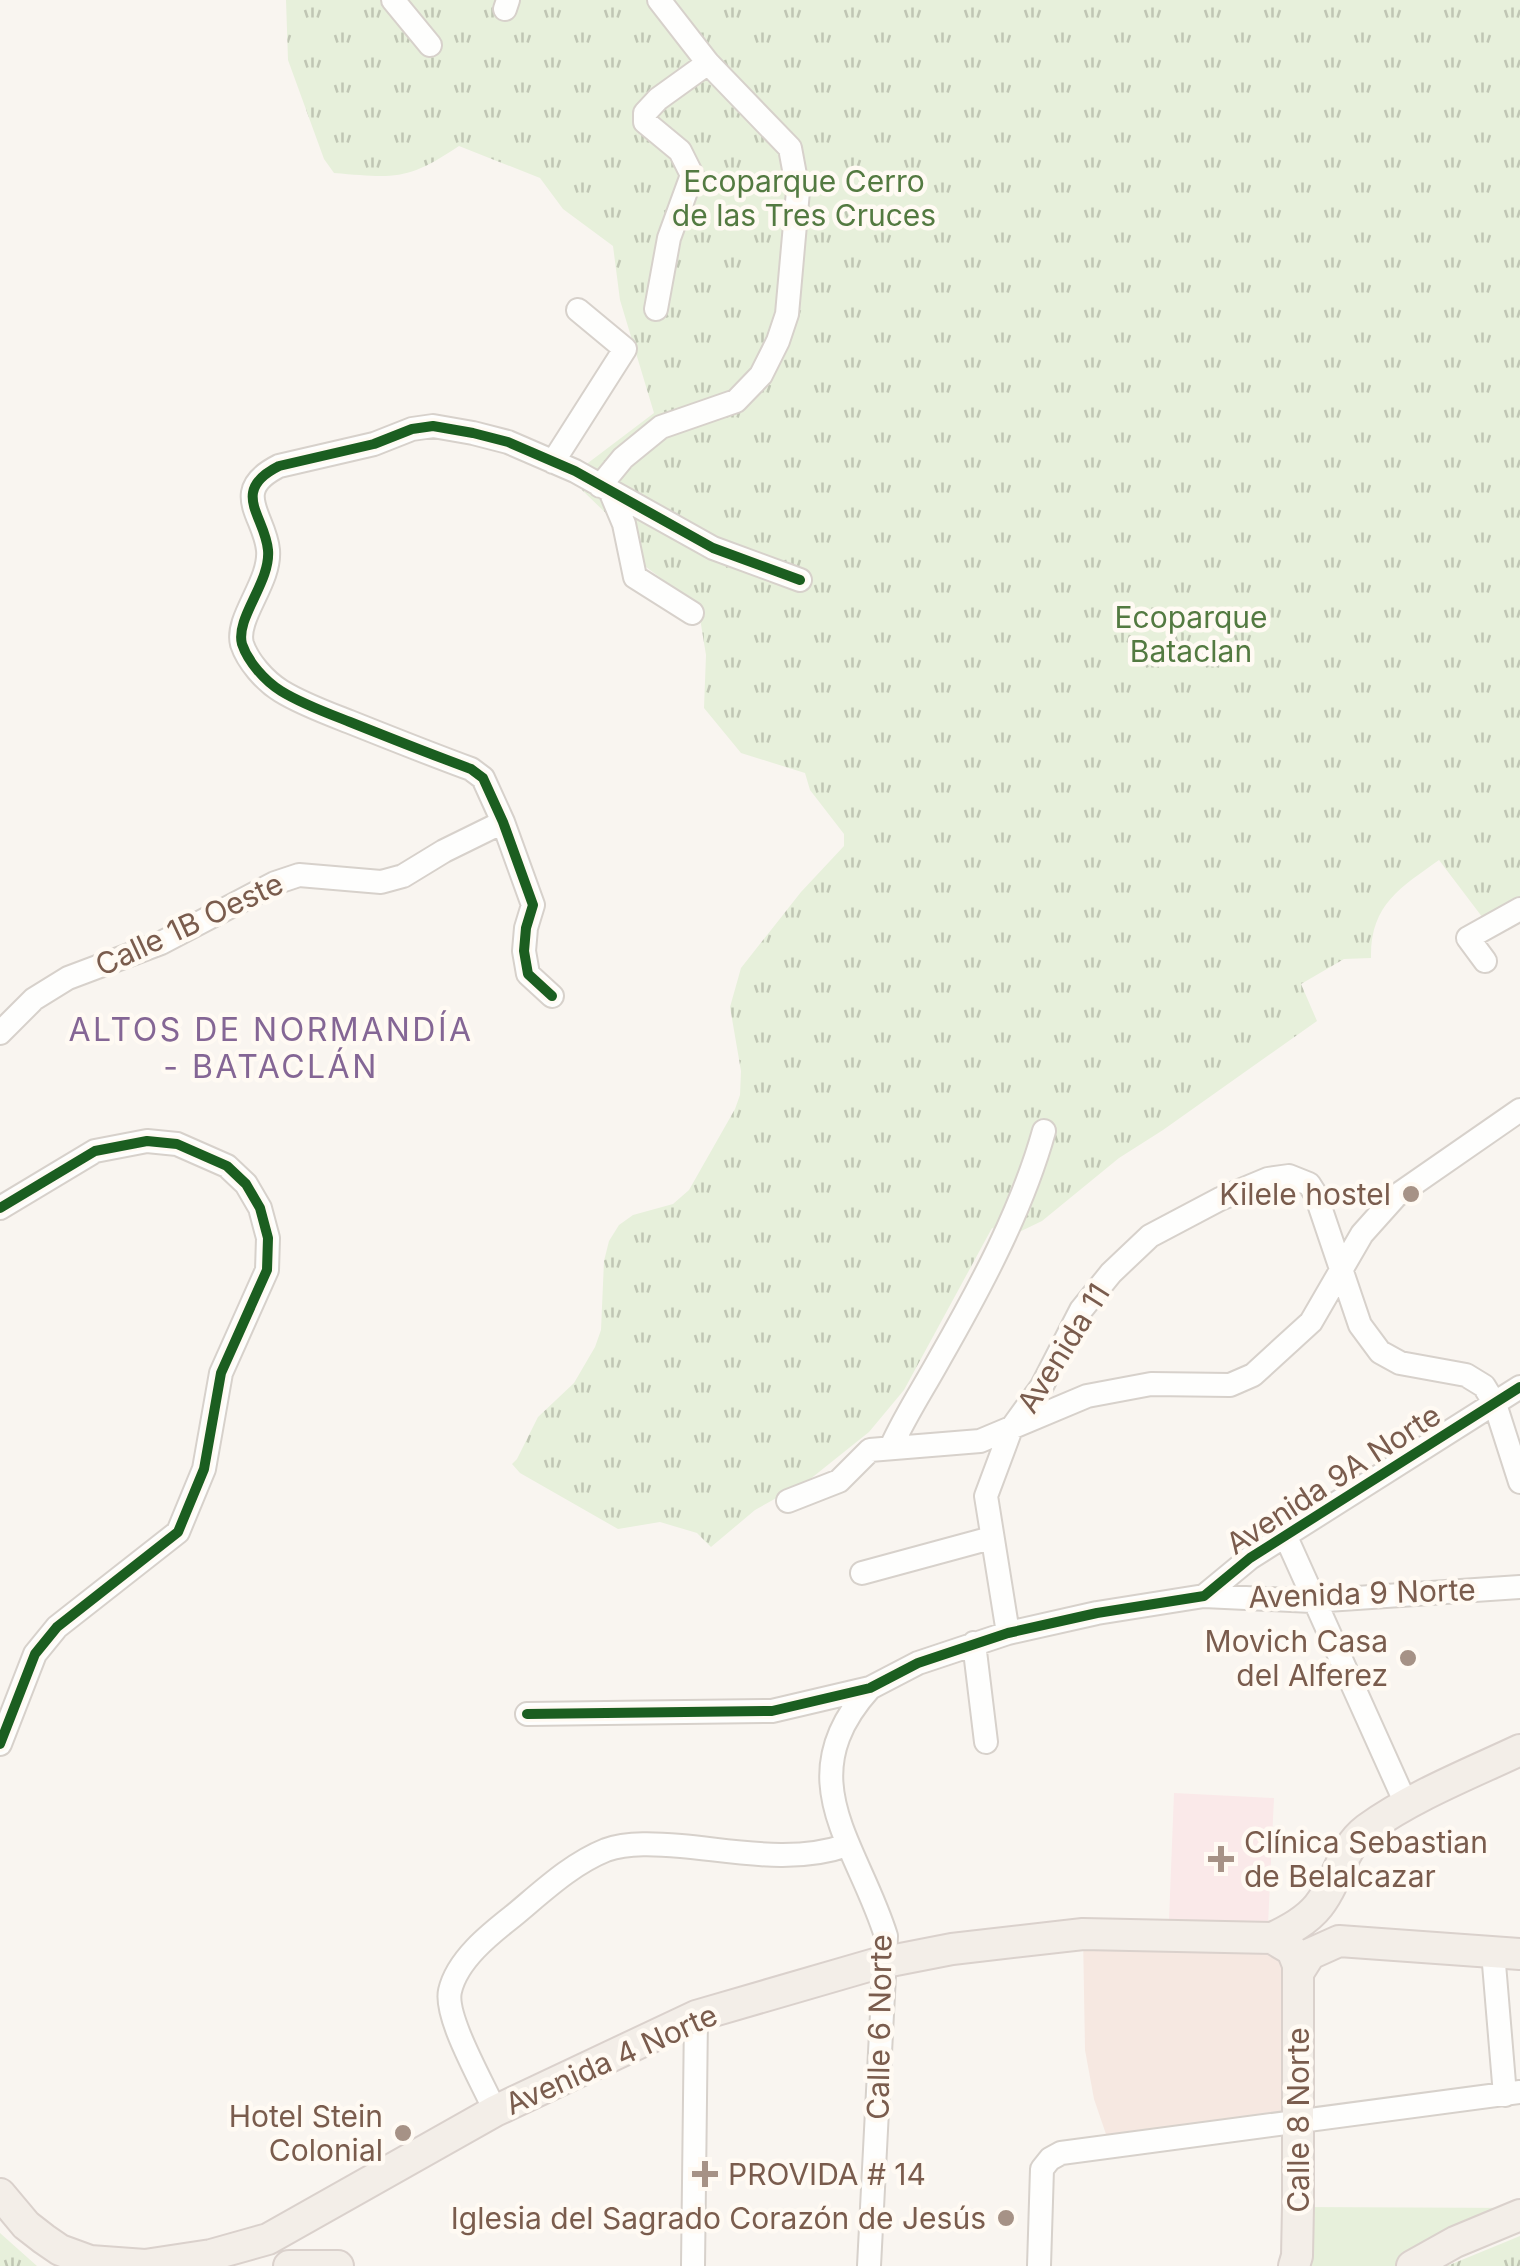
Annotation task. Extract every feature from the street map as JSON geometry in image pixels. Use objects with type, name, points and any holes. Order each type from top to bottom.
[{"type":"main road","points":[[1272,1938],[1291,1929],[1322,1902],[1343,1856],[1366,1830],[1520,1750]]},
{"type":"main road","points":[[1322,1902],[1322,1919],[1339,1940]]},
{"type":"main road","name":"Avenida 4 Norte","points":[[46,2257],[60,2250],[90,2261],[145,2265],[246,2247],[495,2111],[696,2016],[886,1962],[952,1949],[1083,1934],[1272,1938]]},
{"type":"main road","points":[[1272,1938],[1292,1950],[1298,1973]]},
{"type":"main road","points":[[1298,1973],[1310,1954],[1339,1940],[1507,1953]]},
{"type":"main road","name":"Calle 8 Norte","points":[[1294,2266],[1298,1973]]},
{"type":"main road","points":[[0,2194],[26,2224],[46,2257]]},
{"type":"main road","points":[[0,2222],[46,2257]]},
{"type":"main road","points":[[290,2226],[285,2248],[291,2259],[301,2265]]},
{"type":"main road","points":[[1426,2264],[1515,2231]]},
{"type":"main road","points":[[289,2266],[338,2266]]},
{"type":"street","points":[[393,0],[430,45]]},
{"type":"street","points":[[606,489],[622,458],[660,427],[736,401],[761,376],[786,314],[798,191],[790,148],[708,63],[659,0]]},
{"type":"street","points":[[656,308],[669,238],[692,174],[680,151],[645,122],[645,113],[708,63]]},
{"type":"street","points":[[553,462],[625,348],[578,310]]},
{"type":"street","points":[[552,996],[528,974],[525,940],[533,905],[504,822],[482,778],[472,769],[281,691],[261,675],[242,644],[242,626],[264,579],[268,549],[251,502],[254,491],[270,470],[279,466],[433,426],[508,442],[606,489],[713,548],[800,580]]},
{"type":"street","points":[[606,489],[624,524],[635,576],[692,612]]},
{"type":"street","name":"Calle 1B Oeste","points":[[0,1033],[34,999],[68,978],[161,943],[275,883],[298,874],[381,882],[403,876],[444,850],[504,822]]},
{"type":"street","points":[[1485,961],[1468,938],[1520,909]]},
{"type":"street","points":[[788,1501],[838,1481],[870,1450],[980,1441],[1087,1396],[1151,1384],[1230,1385],[1253,1375],[1311,1322],[1362,1234],[1396,1196],[1520,1110]]},
{"type":"street","points":[[891,1447],[992,1256],[1034,1164],[1044,1132]]},
{"type":"street","points":[[0,1208],[96,1151],[148,1141],[177,1144],[228,1166],[246,1184],[260,1208],[268,1238],[267,1270],[220,1373],[204,1469],[178,1532],[58,1627],[35,1654],[0,1744]]},
{"type":"street","name":"Avenida 11","points":[[1008,1634],[986,1496],[1011,1429],[1042,1386],[1081,1310],[1111,1274],[1150,1236],[1220,1199],[1289,1176],[1301,1179],[1316,1194],[1340,1272]]},
{"type":"street","points":[[1340,1272],[1360,1325],[1380,1352],[1400,1363],[1466,1376],[1484,1386],[1495,1404],[1520,1482]]},
{"type":"street","name":"Avenida 9A Norte","points":[[1204,1596],[1250,1558],[1520,1388]]},
{"type":"street","points":[[1286,1537],[1407,1806]]},
{"type":"street","points":[[862,1573],[991,1538]]},
{"type":"street","name":"Avenida 9 Norte","points":[[1204,1596],[1312,1601],[1520,1586]]},
{"type":"street","points":[[527,1714],[772,1711],[870,1688],[898,1672],[974,1643],[1111,1610],[1204,1596]]},
{"type":"street","points":[[974,1643],[986,1742]]},
{"type":"street","name":"Calle 6 Norte","points":[[868,2266],[886,1936],[879,1912],[847,1845],[833,1789],[832,1758],[841,1726],[870,1688]]},
{"type":"street","points":[[495,2111],[453,2015],[450,1991],[465,1963],[488,1936],[583,1860],[611,1848],[654,1844],[800,1856],[827,1853],[847,1845]]},
{"type":"street","points":[[1039,2266],[1042,2169],[1061,2153],[1513,2093],[1507,1953]]},
{"type":"street","points":[[693,2266],[696,2016]]},
{"type":"shaded area","name":"Clínica Sebastian de Belalcazar","points":[[1174,1793],[1274,1798],[1268,1925],[1169,1920]]},
{"type":"shaded area","points":[[1083,1934],[1286,1945],[1299,2121],[1110,2146],[1094,2099],[1085,2050]]},
{"type":"green space","name":"Ecoparque Bataclan","points":[[286,0],[1520,0],[1520,909],[1489,926],[1439,860],[1400,889],[1376,924],[1371,958],[1344,959],[1301,984],[1317,1021],[1119,1158],[1042,1221],[1013,1235],[992,1228],[904,1390],[869,1432],[809,1480],[755,1510],[711,1547],[697,1533],[660,1522],[618,1529],[520,1473],[512,1464],[538,1417],[574,1383],[595,1347],[601,1330],[604,1261],[609,1241],[619,1225],[633,1215],[673,1204],[689,1190],[735,1109],[741,1071],[730,1007],[741,968],[801,892],[844,846],[844,834],[810,790],[805,773],[741,753],[704,708],[706,655],[698,606],[646,567],[628,565],[616,523],[582,490],[584,466],[654,413],[620,300],[613,246],[563,209],[540,178],[459,146],[426,166],[400,175],[334,173],[324,159],[288,60]]},
{"type":"green space","points":[[1298,2207],[1520,2208],[1412,2266],[1294,2266]]},
{"type":"green space","points":[[0,2233],[37,2266],[0,2266]]},
{"type":"green space","points":[[1520,2236],[1520,2266],[1447,2266]]},
{"type":"cycle path","points":[[552,996],[528,974],[524,951],[533,905],[483,778],[471,769],[297,700],[269,682],[248,658],[241,634],[264,575],[268,550],[254,505],[256,485],[279,466],[433,426],[508,442],[575,471],[713,548],[800,580]]},
{"type":"cycle path","points":[[0,1208],[95,1151],[147,1141],[177,1144],[227,1166],[246,1184],[260,1208],[268,1238],[267,1270],[221,1373],[204,1469],[178,1532],[57,1627],[35,1654],[0,1744]]},
{"type":"cycle path","points":[[527,1714],[772,1711],[870,1688],[918,1663],[1008,1633],[1097,1613],[1204,1596],[1250,1558],[1520,1387]]},
{"type":"place","name":"Kilele hostel","points":[[1411,1194]]},
{"type":"place","name":"Movich Casa del Alferez","points":[[1408,1658]]},
{"type":"place","name":"Clínica Sebastian de Belalcazar","points":[[1221,1859]]},
{"type":"place","name":"Hotel Stein Colonial","points":[[403,2133]]},
{"type":"place","name":"PROVIDA # 14","points":[[705,2174]]},
{"type":"place","name":"Iglesia del Sagrado Corazón de Jesús","points":[[1006,2218]]},
{"type":"district","name":"ALTOS DE NORMANDÍA - BATACLÁN","points":[[271,1048]]},
{"type":"park label","name":"Ecoparque Cerro de las Tres Cruces","points":[[804,198]]}]
